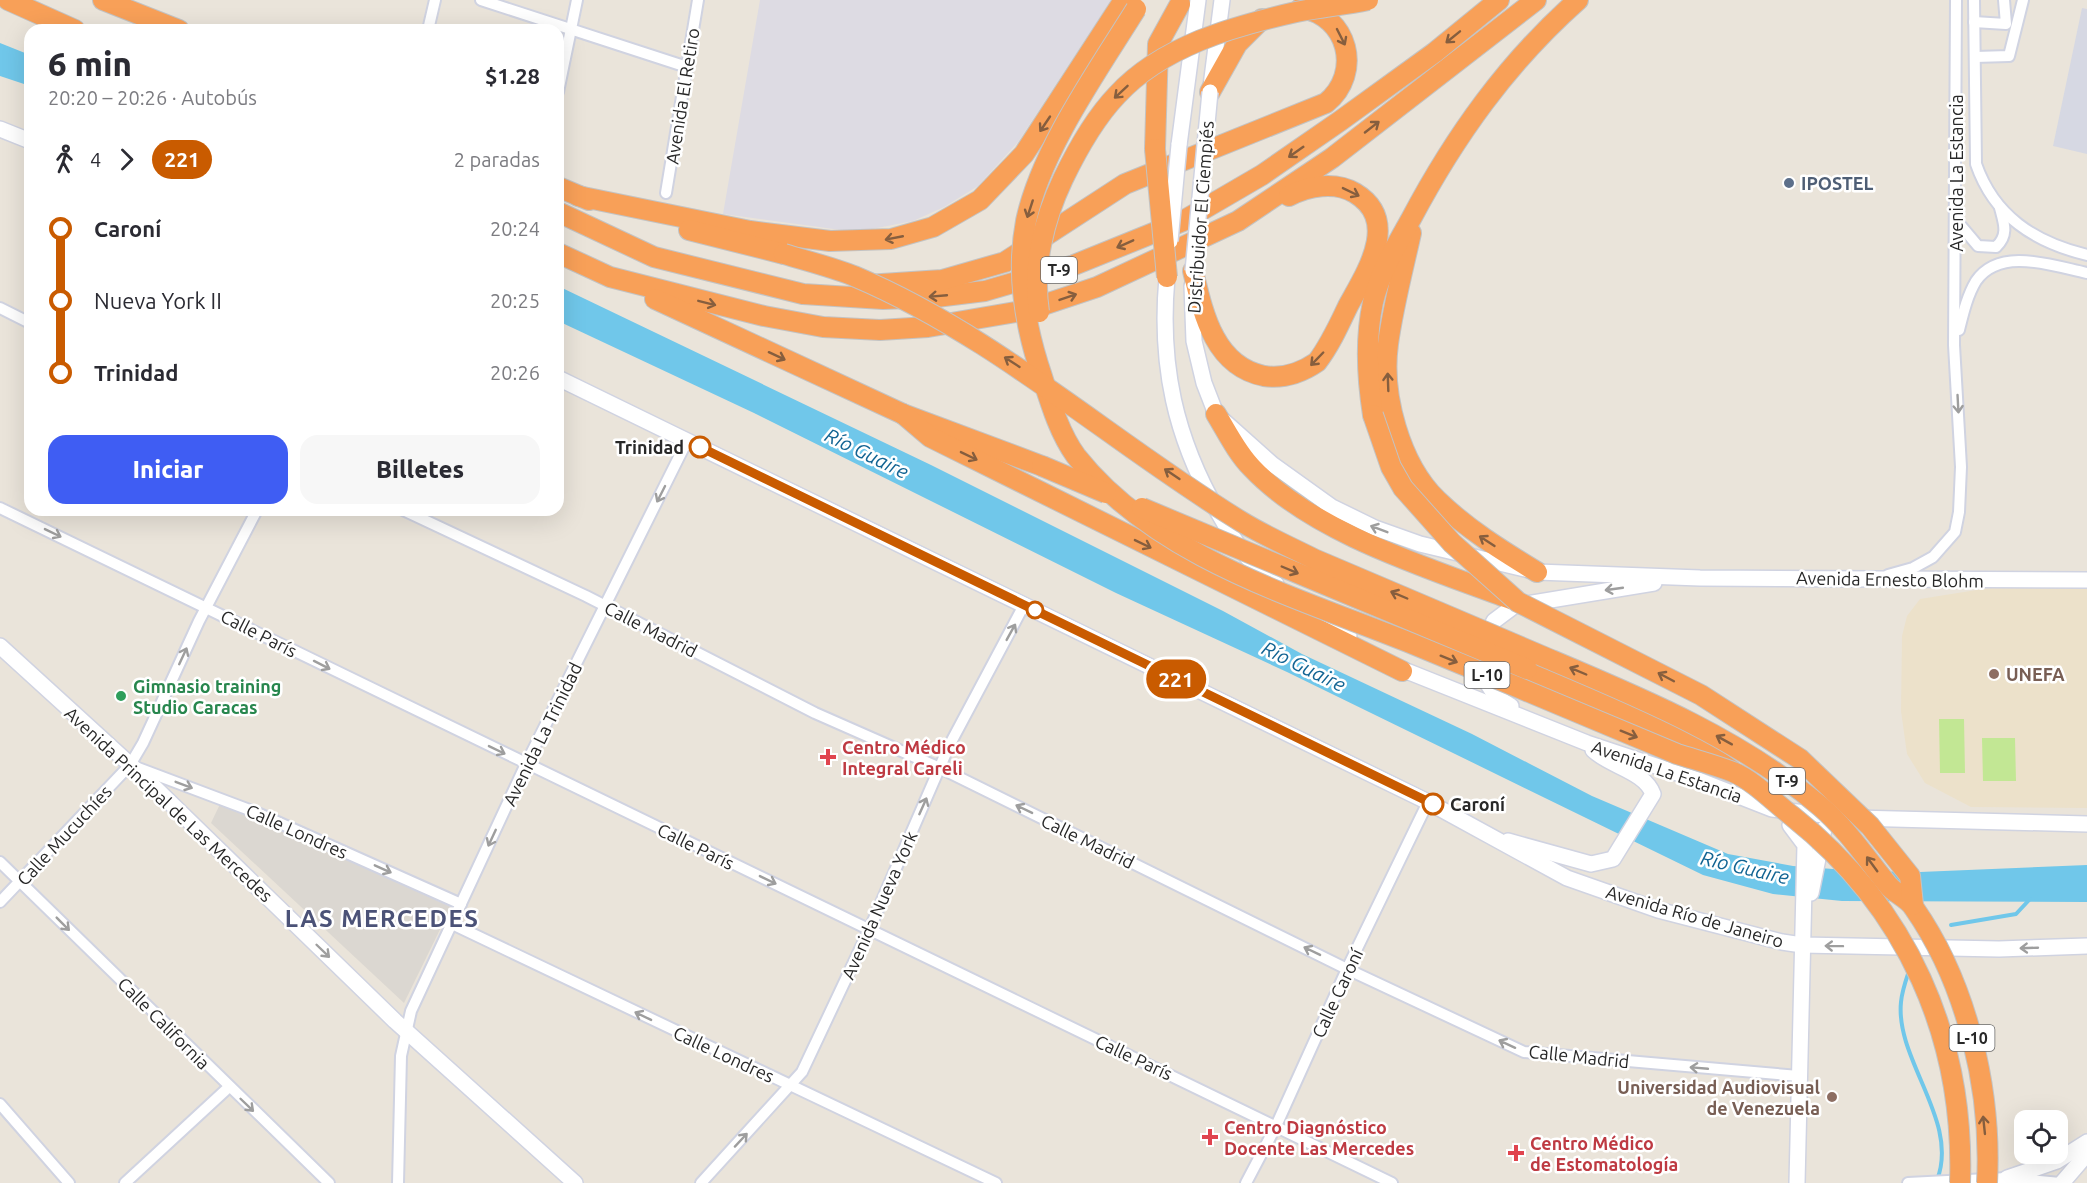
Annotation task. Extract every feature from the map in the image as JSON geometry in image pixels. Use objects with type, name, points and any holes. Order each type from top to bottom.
[{"type":"highway","points":[[8,0],[62,24]]},
{"type":"highway","points":[[96,0],[146,24]]},
{"type":"highway","points":[[103,0],[164,24]]},
{"type":"highway","points":[[564,190],[638,217],[785,245],[891,239],[933,227],[980,200],[1024,154],[1124,0]]},
{"type":"highway","points":[[1075,453],[1058,421],[1031,341],[1024,303],[1022,262],[1027,220],[1055,147],[1140,0]]},
{"type":"highway","points":[[1075,453],[1068,418],[1042,335],[1037,299],[1038,259],[1047,222],[1057,191],[1079,148],[1117,94],[1150,68],[1182,50],[1211,36],[1297,12],[1368,0]]},
{"type":"highway","name":"T-9","points":[[564,216],[654,257],[803,294],[873,298],[936,297],[985,291],[1074,265],[1184,221],[1262,175],[1434,53],[1499,0]]},
{"type":"highway","name":"T-9","points":[[564,256],[610,277],[725,307],[823,327],[880,330],[928,327],[1028,310],[1065,299],[1125,275],[1238,221],[1332,158],[1536,0]]},
{"type":"highway","points":[[1518,602],[1452,543],[1403,488],[1391,467],[1373,415],[1367,356],[1373,302],[1381,275],[1435,172],[1480,104],[1509,68],[1578,0]]},
{"type":"highway","points":[[1167,277],[1155,149],[1158,44],[1189,2]]},
{"type":"highway","points":[[598,230],[756,272],[804,281],[849,286],[942,280],[1005,262],[1125,184],[1320,106],[1334,95],[1344,80],[1348,62],[1345,44],[1337,28],[1320,14],[1299,8],[1277,10],[1255,24],[1241,39],[1210,92]]},
{"type":"highway","points":[[1193,271],[1213,335],[1220,348],[1238,366],[1261,375],[1284,377],[1302,371],[1317,362],[1375,255],[1378,231],[1372,209],[1364,199],[1350,190],[1322,186],[1292,194],[1238,221]]},
{"type":"highway","points":[[1417,207],[1388,345],[1389,408],[1398,436],[1435,498],[1477,534],[1537,572]]},
{"type":"highway","name":"T-9","points":[[785,245],[877,286],[1011,361],[1222,508],[1275,540],[1314,559],[1632,694],[1737,747],[1781,776],[1821,807],[1858,844],[1890,889],[1913,905]]},
{"type":"highway","points":[[610,277],[903,414],[930,437],[1402,671]]},
{"type":"highway","name":"L-10","points":[[903,414],[1042,466],[1527,669],[1684,738],[1736,773],[1824,844],[1875,900],[1910,957],[1930,1001],[1950,1058],[1959,1112],[1960,1183]]},
{"type":"highway","points":[[1216,414],[1250,467],[1283,496],[1367,544],[1518,602],[1701,695],[1800,759],[1863,819],[1910,876],[1913,905]]},
{"type":"highway","name":"L-10","points":[[1075,453],[1131,509],[1165,534],[1239,574],[1677,754],[1736,773]]},
{"type":"highway","name":"L-10","points":[[1913,905],[1946,963],[1968,1023],[1978,1060],[1997,1181]]},
{"type":"street","points":[[429,24],[435,0]]},
{"type":"street","points":[[481,0],[553,24]]},
{"type":"street","points":[[564,63],[577,0]]},
{"type":"street","name":"Avenida El Retiro","points":[[666,193],[698,0]]},
{"type":"street","name":"Distribuidor El Ciempiés","points":[[1222,0],[1210,92],[1193,271],[1194,341],[1204,383],[1216,414],[1301,487],[1332,507],[1375,528],[1420,544],[1537,572],[1692,577]]},
{"type":"street","name":"Avenida La Estancia","points":[[1874,578],[1913,568],[1933,557],[1955,532],[1959,512],[1961,467],[1954,345],[1956,0]]},
{"type":"street","name":"Avenida La Estancia","points":[[1974,0],[1976,164],[1982,182],[2000,208],[2022,228],[2042,241],[2087,255]]},
{"type":"street","points":[[1974,22],[2006,24],[2004,0]]},
{"type":"street","points":[[1975,57],[2009,56],[2023,0]]},
{"type":"street","name":"Distribuidor El Ciempiés","points":[[1189,2],[1167,277],[1165,350],[1173,401],[1185,446],[1197,476],[1230,534],[1244,556],[1259,572],[1330,624],[1402,671]]},
{"type":"street","points":[[564,28],[687,67]]},
{"type":"street","points":[[0,129],[24,139]]},
{"type":"street","points":[[1956,220],[1978,246],[1996,247],[2004,237],[2005,229],[2000,208]]},
{"type":"street","name":"Avenida La Estancia","points":[[1954,345],[1974,285],[1992,267],[2013,261],[2087,273]]},
{"type":"street","points":[[0,308],[24,320]]},
{"type":"street","name":"Avenida Río de Janeiro","points":[[564,381],[1428,802],[1500,839],[1567,878],[1633,903],[1802,945],[1999,949],[2087,946]]},
{"type":"street","name":"Avenida La Trinidad","points":[[398,1183],[401,1056],[411,1011],[526,764],[603,605],[687,441]]},
{"type":"street","name":"Calle París","points":[[0,508],[1392,1183]]},
{"type":"street","name":"Calle Mucuchíes","points":[[0,902],[21,883],[130,765],[143,743],[207,607],[254,516]]},
{"type":"street","name":"Calle Madrid","points":[[416,516],[603,605],[815,713],[940,768],[1347,969],[1524,1052],[1799,1076]]},
{"type":"street","points":[[1560,732],[1496,698],[1487,685],[1480,665],[1481,652],[1494,621],[1514,606],[1573,594],[1692,577]]},
{"type":"street","name":"Avenida Ernesto Blohm","points":[[1692,577],[2087,580]]},
{"type":"street","name":"Avenida Nueva York","points":[[701,1183],[801,1072],[870,928],[949,746],[1024,605]]},
{"type":"street","name":"Avenida Principal de Las Mercedes","points":[[0,646],[130,765],[405,1030],[575,1183]]},
{"type":"street","name":"Avenida La Estancia","points":[[1402,671],[1587,743],[1698,780],[1772,809],[1852,818],[2087,824]]},
{"type":"street","points":[[1500,839],[1533,846],[1591,864],[1613,859],[1653,794],[1640,778],[1603,759],[1587,743]]},
{"type":"street","name":"Calle Londres","points":[[130,765],[255,812],[461,904]]},
{"type":"street","name":"Calle Caroní","points":[[1246,1183],[1276,1126],[1347,969],[1428,802]]},
{"type":"street","points":[[1772,809],[1812,846],[1802,945]]},
{"type":"street","points":[[1797,1183],[1802,920],[1812,846],[1831,822],[1852,818]]},
{"type":"street","name":"Calle California","points":[[0,862],[228,1087],[329,1183]]},
{"type":"street","name":"Calle Londres","points":[[452,924],[771,1078],[791,1084],[996,1183]]},
{"type":"street","points":[[125,1183],[228,1087]]},
{"type":"street","points":[[0,1104],[69,1183]]},
{"type":"street","points":[[1997,1181],[2057,1161],[2087,1142]]},
{"type":"street","points":[[1908,1183],[1997,1181],[2061,1183],[2087,1155]]},
{"type":"shaded area","points":[[760,0],[1111,0],[1018,142],[978,186],[944,207],[913,221],[856,232],[723,214]]},
{"type":"shaded area","points":[[2082,8],[2087,9],[2087,154],[2053,146]]},
{"type":"shaded area","name":"UNEFA","points":[[1989,588],[2087,588],[2087,808],[1971,807],[1925,783],[1907,754],[1901,711],[1902,636],[1907,616],[1920,599]]},
{"type":"shaded area","points":[[221,802],[451,907],[404,1003],[211,823]]},
{"type":"green space","points":[[1939,719],[1964,719],[1965,773],[1940,773]]},
{"type":"green space","points":[[1982,738],[2015,738],[2016,781],[1983,781]]},
{"type":"water","points":[[0,43],[24,53],[24,84],[0,76]]},
{"type":"water","name":"Río Guaire","points":[[564,289],[931,465],[1223,611],[1302,654],[1472,734],[1592,796],[1728,854],[1793,866],[1860,871],[1920,872],[2087,865],[2087,902],[1842,901],[1773,894],[1703,875],[1287,672],[1116,593],[754,413],[564,324]]},
{"type":"waterway","points":[[1951,925],[2016,914],[2030,899]]},
{"type":"waterway","points":[[1909,971],[1901,1002],[1902,1024],[1907,1046],[1934,1113],[1940,1135],[1942,1158],[1937,1180]]},
{"type":"bus line","name":"221","points":[[700,447],[1433,804]]},
{"type":"place","name":"IPOSTEL","points":[[1789,183]]},
{"type":"place","name":"Trinidad","points":[[700,447]]},
{"type":"place","name":"UNEFA","points":[[1994,674]]},
{"type":"place","name":"Gimnasio training Studio Caracas","points":[[121,696]]},
{"type":"place","name":"Centro Médico Integral Careli","points":[[828,757]]},
{"type":"place","name":"Caroní","points":[[1433,804]]},
{"type":"place","name":"Universidad Audiovisual de Venezuela","points":[[1832,1097]]},
{"type":"place","name":"Centro Diagnóstico Docente Las Mercedes","points":[[1210,1137]]},
{"type":"place","name":"Centro Médico de Estomatología","points":[[1516,1153]]},
{"type":"district","name":"LAS MERCEDES","points":[[382,918]]}]
